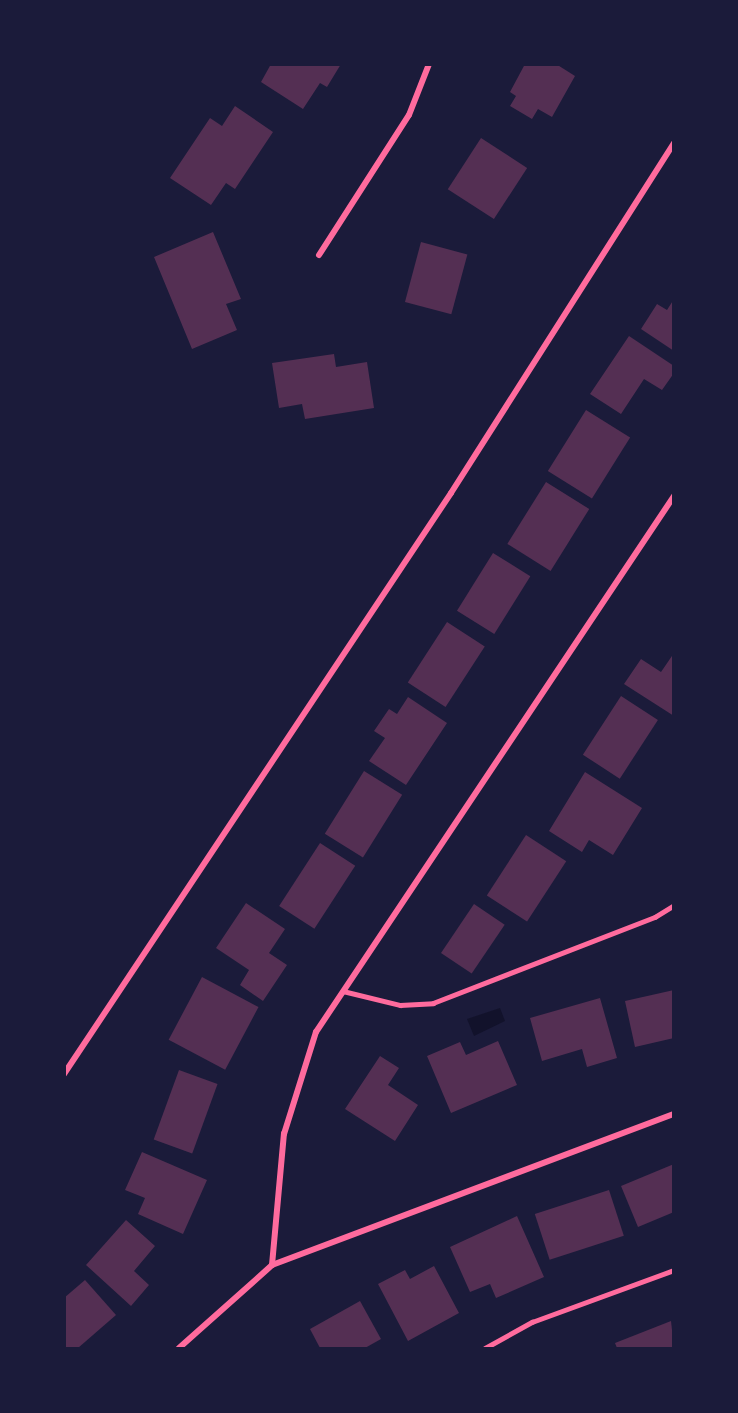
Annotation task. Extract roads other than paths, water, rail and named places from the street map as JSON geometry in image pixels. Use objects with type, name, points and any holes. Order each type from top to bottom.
[{"type":"street","points":[[319,255],[403,124],[429,64]]},
{"type":"street","points":[[64,1074],[451,493],[674,143]]},
{"type":"street","points":[[272,1265],[284,1134],[316,1032],[674,496]]},
{"type":"street","points":[[179,1348],[272,1265],[674,1114]]},
{"type":"lane","points":[[343,991],[400,1005],[433,1003],[655,917],[674,905]]},
{"type":"lane","points":[[485,1348],[532,1322],[674,1270]]}]
